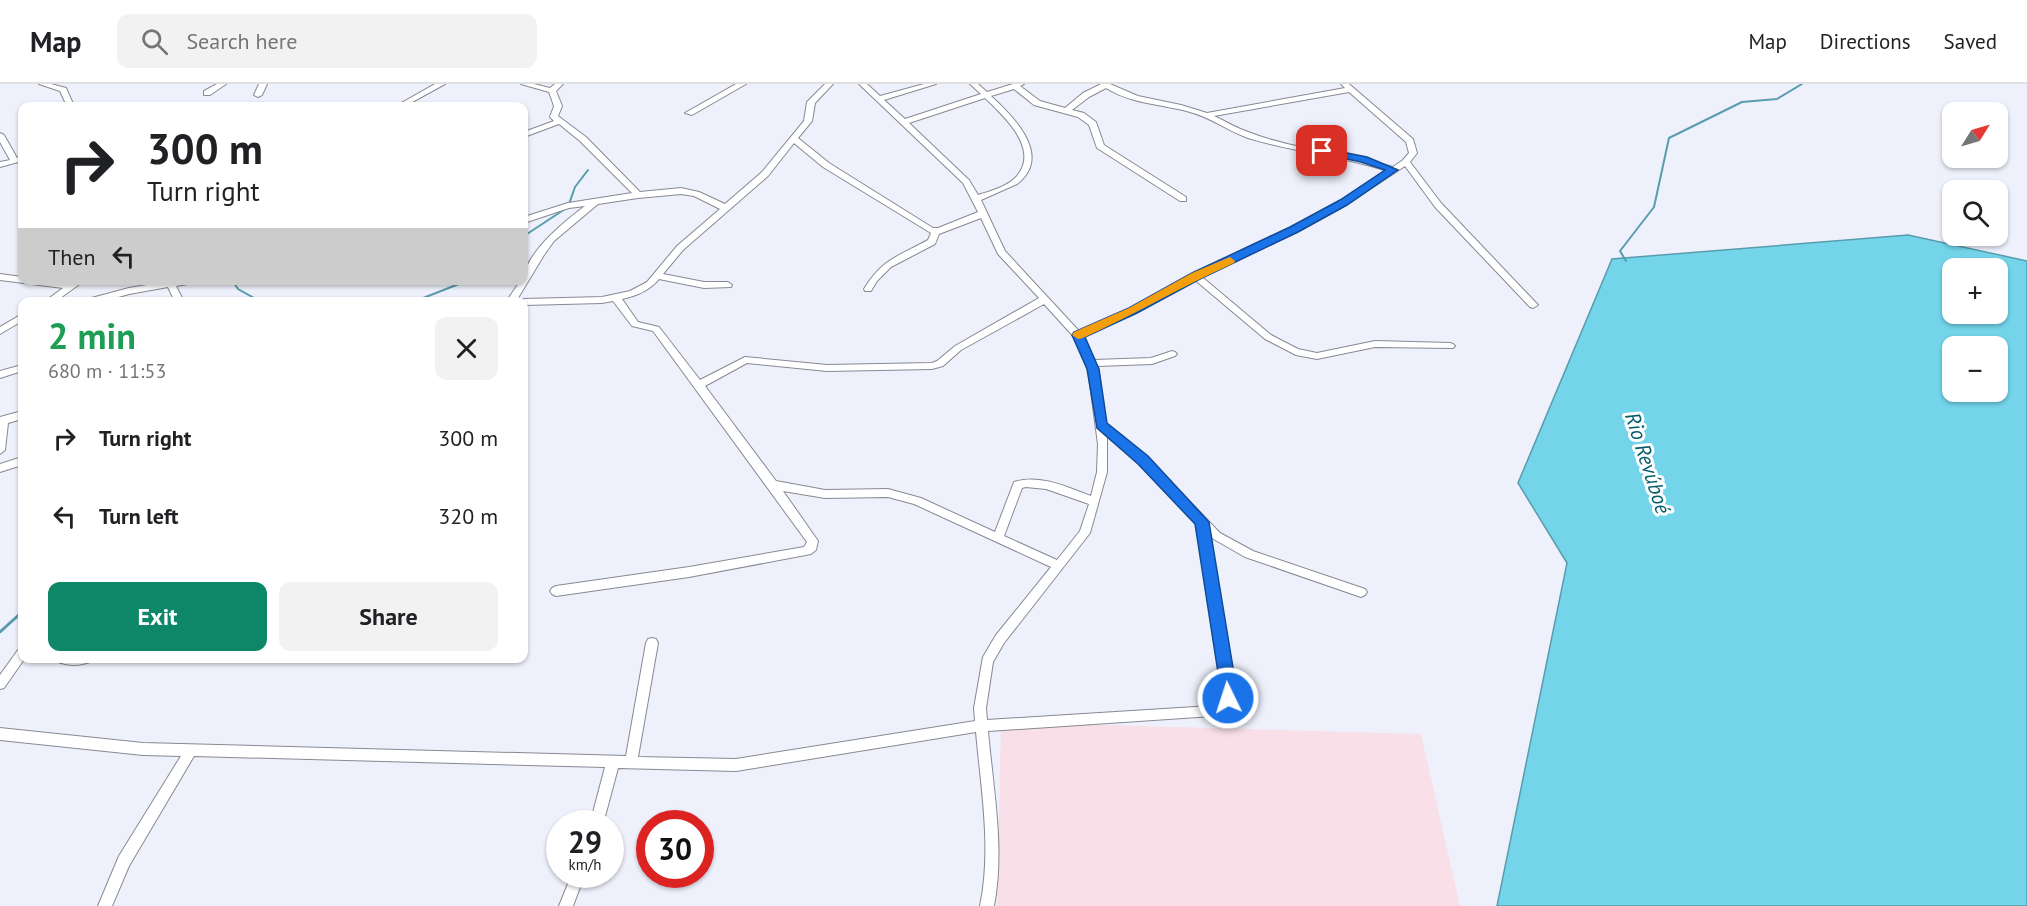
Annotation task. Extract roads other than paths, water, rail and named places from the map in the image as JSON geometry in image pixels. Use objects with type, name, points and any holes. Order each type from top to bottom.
[{"type":"street","points":[[43,84],[63,90],[68,102]]},
{"type":"street","points":[[207,93],[222,84]]},
{"type":"street","points":[[258,95],[263,84]]},
{"type":"street","points":[[407,102],[441,84]]},
{"type":"street","points":[[525,84],[552,91]]},
{"type":"street","points":[[552,91],[559,84]]},
{"type":"street","points":[[727,84],[740,86]]},
{"type":"street","points":[[528,302],[557,303],[616,298],[632,294],[650,284],[680,248],[765,174],[808,121],[811,102],[829,84]]},
{"type":"street","points":[[863,84],[955,170],[976,199],[1001,252],[1078,335],[1091,363],[1101,425],[1102,472],[1085,533],[1000,639],[987,661],[982,680],[980,726],[991,838],[991,886],[987,906]]},
{"type":"street","points":[[879,99],[932,84]]},
{"type":"street","points":[[974,84],[1019,129],[1024,137],[1028,158],[1020,178],[1010,185],[976,199]]},
{"type":"street","points":[[904,122],[987,95],[1005,86],[1017,85],[1037,103],[1081,115],[1093,124],[1100,146],[1183,199]]},
{"type":"street","points":[[1068,110],[1086,95],[1106,85],[1127,95],[1206,115],[1252,136],[1308,150],[1363,159],[1393,170]]},
{"type":"street","points":[[689,113],[740,86]]},
{"type":"street","points":[[1078,335],[1294,230],[1407,162],[1413,153],[1410,141],[1348,86],[1206,115]]},
{"type":"street","points":[[552,91],[558,106],[554,117],[558,122],[568,126],[583,139],[638,195]]},
{"type":"street","points":[[528,133],[558,122]]},
{"type":"street","points":[[0,135],[18,159]]},
{"type":"street","points":[[794,139],[826,165],[883,202],[936,231],[982,214]]},
{"type":"street","points":[[0,165],[18,160]]},
{"type":"street","points":[[1407,162],[1438,205],[1533,305]]},
{"type":"street","points":[[528,219],[568,206],[681,191],[696,194],[726,208]]},
{"type":"street","points":[[528,278],[549,241],[559,230],[595,202]]},
{"type":"street","points":[[868,289],[876,273],[932,242],[936,231]]},
{"type":"street","points":[[656,276],[704,285],[728,285]]},
{"type":"street","points":[[1196,276],[1268,337],[1296,352],[1317,356],[1375,344],[1450,346]]},
{"type":"street","points":[[0,277],[18,279]]},
{"type":"street","points":[[64,285],[72,286]]},
{"type":"street","points":[[106,297],[157,285]]},
{"type":"street","points":[[516,297],[524,285]]},
{"type":"street","points":[[56,297],[72,286]]},
{"type":"street","points":[[556,591],[689,572],[807,551],[812,547],[813,541],[773,485],[656,329],[634,324],[616,298]]},
{"type":"street","points":[[699,385],[745,360],[827,368],[932,366],[940,364],[958,348],[1045,299]]},
{"type":"street","points":[[0,331],[18,320]]},
{"type":"street","points":[[0,331],[18,325]]},
{"type":"street","points":[[1091,363],[1152,361],[1172,354]]},
{"type":"street","points":[[0,375],[18,369]]},
{"type":"street","points":[[0,450],[1,421],[18,416]]},
{"type":"street","points":[[1101,425],[1143,460],[1216,536],[1249,554],[1361,592]]},
{"type":"street","points":[[0,468],[18,462]]},
{"type":"street","points":[[998,539],[1018,485],[1022,483],[1048,486],[1095,502]]},
{"type":"street","points":[[773,485],[825,494],[888,494],[916,501],[1059,566]]},
{"type":"street","points":[[0,734],[80,744],[191,750],[736,765],[980,726],[1213,711],[1224,703],[1229,692],[1202,522]]},
{"type":"street","points":[[631,763],[652,643]]},
{"type":"street","points":[[0,684],[18,659]]},
{"type":"street","points":[[105,906],[124,861],[191,750]]},
{"type":"street","points":[[600,810],[613,762]]},
{"type":"street","points":[[566,906],[573,888]]},
{"type":"water","name":"Rio Revúboé","points":[[1908,235],[1942,242],[1942,246],[1958,246],[2027,261],[2027,906],[1497,906],[1567,563],[1518,483],[1612,259]]},
{"type":"waterway","points":[[1626,261],[1620,251],[1654,207],[1669,138],[1742,102],[1777,99],[1802,84]]},
{"type":"waterway","points":[[528,233],[568,207],[575,187],[588,170]]},
{"type":"waterway","points":[[235,285],[252,297]]},
{"type":"waterway","points":[[426,297],[456,285]]},
{"type":"waterway","points":[[0,632],[18,616]]}]
